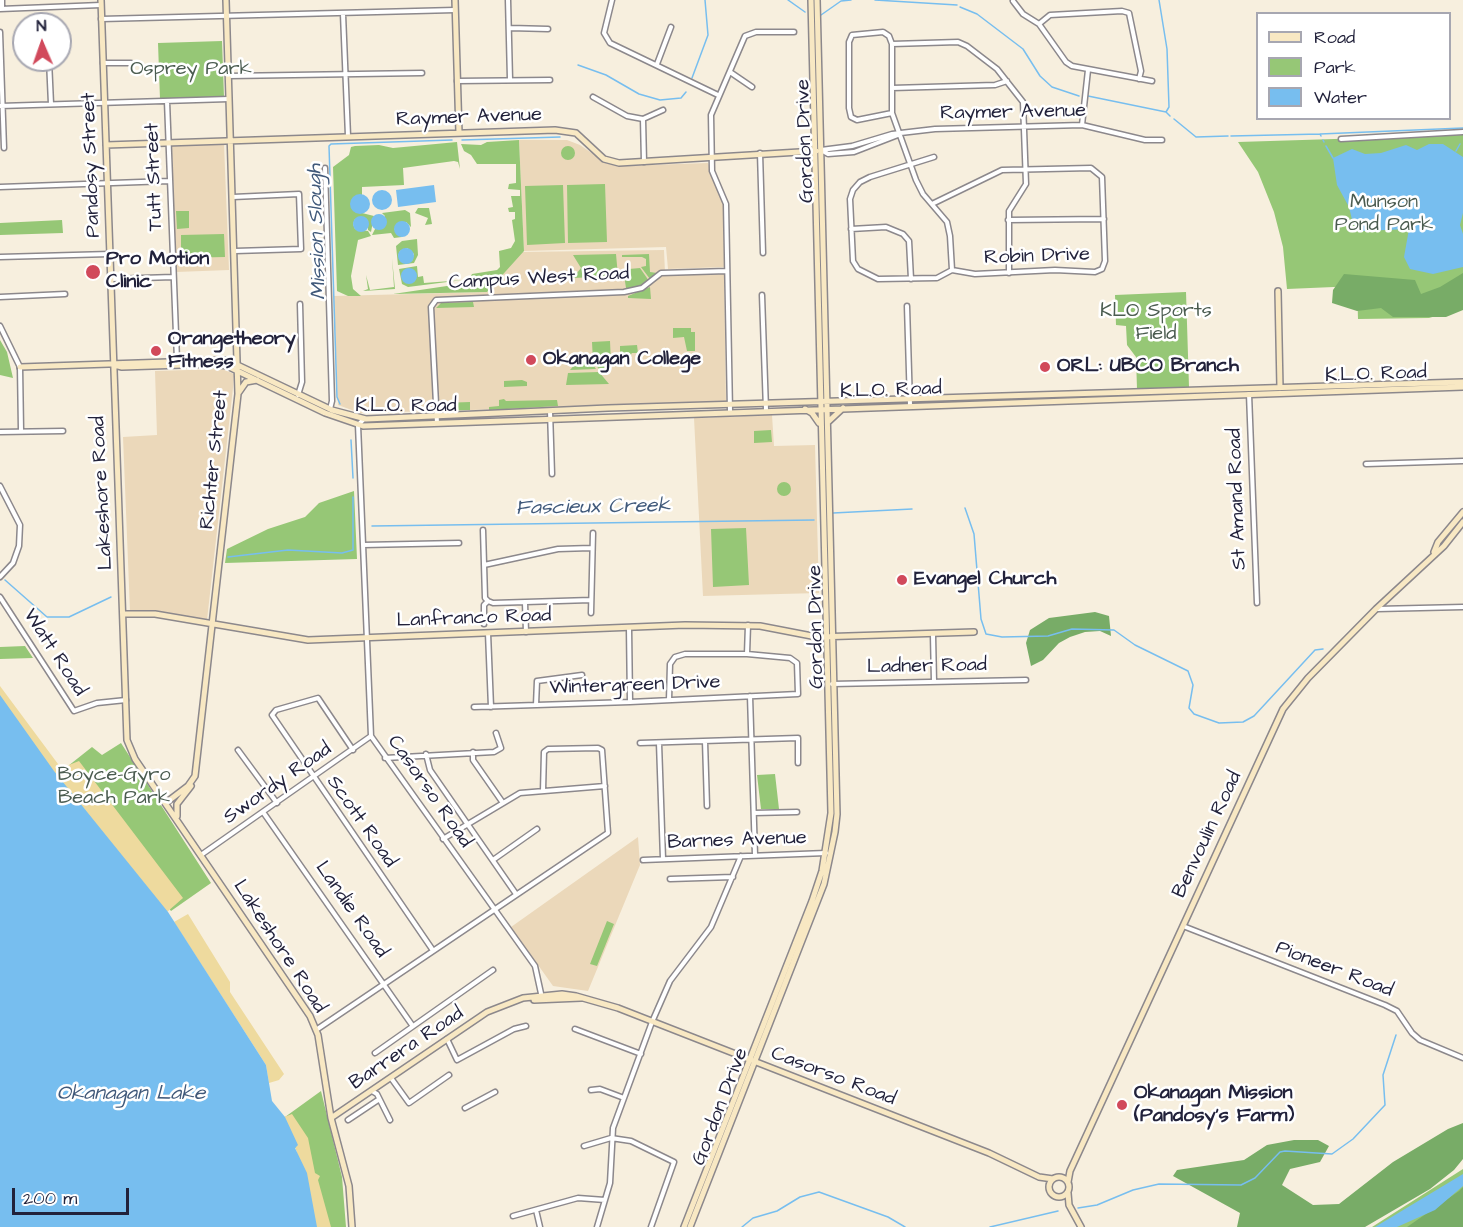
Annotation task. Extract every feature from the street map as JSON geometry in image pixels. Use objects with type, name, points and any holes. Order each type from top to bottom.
[{"type":"main road","name":"Richter Street","points":[[195,776],[239,371],[226,0]]},
{"type":"main road","points":[[455,0],[459,133]]},
{"type":"main road","name":"Gordon Drive","points":[[811,0],[827,404],[833,636],[831,684]]},
{"type":"main road","name":"Gordon Drive","points":[[684,1227],[824,884],[837,814],[831,684],[826,636],[819,386],[817,0]]},
{"type":"main road","name":"Pandosy Street","points":[[101,2],[112,364]]},
{"type":"main road","name":"Raymer Avenue","points":[[106,145],[555,130],[576,133],[604,159],[619,163],[818,151]]},
{"type":"main road","points":[[1278,291],[1280,390]]},
{"type":"main road","name":"K.L.O. Road","points":[[112,364],[213,359],[239,363],[325,413],[360,425],[550,418],[766,406],[1463,382]]},
{"type":"main road","points":[[20,368],[112,364]]},
{"type":"main road","name":"K.L.O. Road","points":[[112,364],[122,367],[213,364],[239,371],[330,409],[364,419],[550,411],[730,408]]},
{"type":"main road","name":"Lakeshore Road","points":[[112,364],[124,614],[127,740],[135,759],[167,802],[310,1016],[316,1029],[331,1118],[349,1186],[352,1227]]},
{"type":"main road","points":[[238,394],[247,382],[261,380]]},
{"type":"main road","points":[[826,383],[834,397],[844,404],[827,424]]},
{"type":"main road","points":[[819,386],[804,405],[820,424]]},
{"type":"main road","name":"K.L.O. Road","points":[[910,402],[1249,394],[1280,390],[1463,387]]},
{"type":"main road","name":"Benvoulin Road","points":[[1434,554],[1438,542],[1463,512]]},
{"type":"main road","name":"Benvoulin Road","points":[[1068,1182],[1070,1171],[1283,709],[1308,678],[1434,554],[1463,522]]},
{"type":"main road","name":"Lanfranco Road","points":[[124,614],[155,614],[308,640],[628,628],[748,626],[826,636],[933,635],[974,632]]},
{"type":"main road","points":[[167,802],[188,786],[195,776]]},
{"type":"main road","points":[[178,819],[177,804],[195,776]]},
{"type":"main road","name":"Casorso Road","points":[[542,997],[581,998],[652,1022],[989,1154],[1039,1177],[1056,1178]]},
{"type":"main road","name":"Barrera Road","points":[[331,1118],[500,1006],[542,997]]},
{"type":"main road","name":"Gordon Drive","points":[[690,1227],[752,1061]]},
{"type":"main road","points":[[1069,1205],[1051,1194],[1048,1188],[1056,1178],[1070,1171]]},
{"type":"main road","name":"Casorso Road","points":[[1039,1177],[1048,1188]]},
{"type":"main road","points":[[1056,1178],[1068,1182],[1069,1205],[1081,1227]]},
{"type":"main road","points":[[1057,1197],[1064,1197],[1068,1192]]},
{"type":"street","points":[[2,0],[1,9],[101,2]]},
{"type":"street","points":[[508,0],[510,79]]},
{"type":"street","points":[[612,0],[604,33],[610,43],[718,95]]},
{"type":"street","points":[[1013,1],[1023,14],[1039,24],[1066,62],[1088,70],[1152,81]]},
{"type":"street","points":[[101,19],[455,10]]},
{"type":"street","points":[[1039,24],[1050,15],[1122,10],[1129,14],[1141,71],[1139,79]]},
{"type":"street","points":[[343,14],[348,136]]},
{"type":"street","points":[[657,64],[670,27]]},
{"type":"street","points":[[510,28],[548,29]]},
{"type":"street","points":[[0,32],[4,148]]},
{"type":"street","points":[[730,408],[726,204],[712,171],[711,115],[745,36],[756,32],[794,32]]},
{"type":"street","points":[[892,113],[857,120],[851,117],[849,42],[852,35],[884,32],[889,36],[892,44],[892,113],[909,165],[923,194],[947,222],[952,270],[937,278],[878,279],[858,269],[853,261],[850,199],[860,182],[909,165],[934,157]]},
{"type":"street","points":[[892,44],[957,42],[997,69],[1023,102],[1026,184],[1009,211],[1009,273]]},
{"type":"street","points":[[103,63],[131,63]]},
{"type":"street","points":[[1082,125],[1088,70]]},
{"type":"street","points":[[50,72],[51,104]]},
{"type":"street","points":[[730,72],[752,87]]},
{"type":"street","points":[[229,76],[423,73]]},
{"type":"street","points":[[457,81],[550,80]]},
{"type":"street","points":[[892,88],[995,85],[1007,81]]},
{"type":"street","points":[[592,97],[627,116],[643,119],[663,110]]},
{"type":"street","points":[[2,106],[229,99]]},
{"type":"street","name":"Tutt Street","points":[[167,101],[177,360]]},
{"type":"street","points":[[643,119],[644,162]]},
{"type":"street","name":"Raymer Avenue","points":[[818,151],[828,154],[854,152],[899,135],[935,129],[1082,125],[1145,140],[1162,140]]},
{"type":"street","points":[[1341,139],[1463,132]]},
{"type":"street","points":[[760,153],[763,253]]},
{"type":"street","points":[[326,168],[332,401],[330,409]]},
{"type":"street","name":"Robin Drive","points":[[932,204],[1002,170],[1091,168],[1098,171],[1102,177],[1105,261],[1102,269],[1095,272],[1055,270],[963,274],[952,270]]},
{"type":"street","points":[[0,187],[169,181]]},
{"type":"street","points":[[233,197],[299,194],[301,249],[235,251]]},
{"type":"street","points":[[1008,220],[1104,219]]},
{"type":"street","points":[[851,229],[886,227],[903,234],[909,241],[911,279]]},
{"type":"street","points":[[0,257],[110,254]]},
{"type":"street","name":"Campus West Road","points":[[436,423],[431,308],[436,300],[624,292],[642,288],[661,273],[727,271]]},
{"type":"street","points":[[111,279],[173,277]]},
{"type":"street","points":[[0,297],[65,294]]},
{"type":"street","points":[[762,295],[766,406]]},
{"type":"street","points":[[298,396],[302,382],[300,304]]},
{"type":"street","points":[[907,306],[910,402]]},
{"type":"street","points":[[0,326],[20,368],[21,430]]},
{"type":"street","name":"St Amand Road","points":[[1249,394],[1257,603]]},
{"type":"street","points":[[550,411],[552,474]]},
{"type":"street","points":[[360,425],[364,419]]},
{"type":"street","name":"Casorso Road","points":[[360,425],[371,736],[535,966],[542,997]]},
{"type":"street","points":[[0,432],[63,430]]},
{"type":"street","points":[[1366,464],[1463,461]]},
{"type":"street","points":[[0,486],[20,525],[19,546],[14,563],[0,577]]},
{"type":"street","points":[[483,530],[485,598],[488,601],[525,603],[591,600]]},
{"type":"street","points":[[591,613],[593,533]]},
{"type":"street","points":[[363,545],[459,543]]},
{"type":"street","points":[[484,565],[558,549],[591,548]]},
{"type":"street","name":"Watt Road","points":[[0,597],[74,711],[97,703],[126,700]]},
{"type":"street","points":[[484,624],[484,605],[488,601]]},
{"type":"street","points":[[525,603],[526,632]]},
{"type":"street","points":[[1376,609],[1463,607]]},
{"type":"street","points":[[669,700],[670,664],[675,657],[685,654],[747,654],[748,626]]},
{"type":"street","points":[[628,628],[630,702]]},
{"type":"street","points":[[488,633],[491,707]]},
{"type":"street","points":[[933,635],[934,682]]},
{"type":"street","name":"Wintergreen Drive","points":[[474,707],[798,694],[797,663],[789,658],[747,654]]},
{"type":"street","points":[[536,705],[537,681],[582,675]]},
{"type":"street","name":"Ladner Road","points":[[831,684],[1026,680]]},
{"type":"street","points":[[750,696],[755,855]]},
{"type":"street","name":"Scott Road","points":[[353,750],[318,698],[276,710],[272,715],[432,949]]},
{"type":"street","points":[[385,758],[498,750],[501,744],[496,733]]},
{"type":"street","name":"Swordy Road","points":[[201,855],[371,736]]},
{"type":"street","points":[[640,743],[798,738],[798,763]]},
{"type":"street","points":[[705,741],[707,806]]},
{"type":"street","points":[[659,743],[663,859]]},
{"type":"street","points":[[316,1029],[608,833],[602,750],[598,748],[548,749],[542,756],[543,791]]},
{"type":"street","points":[[238,750],[277,803]]},
{"type":"street","points":[[473,752],[473,760],[503,803]]},
{"type":"street","points":[[426,754],[430,770],[516,894]]},
{"type":"street","points":[[443,839],[520,793],[605,786]]},
{"type":"street","name":"Landie Road","points":[[263,812],[412,1025]]},
{"type":"street","points":[[754,813],[797,812]]},
{"type":"street","points":[[493,860],[537,829]]},
{"type":"street","name":"Barnes Avenue","points":[[643,860],[829,853]]},
{"type":"street","points":[[597,1227],[610,1183],[611,1138],[652,1022],[670,981],[711,927],[741,856]]},
{"type":"street","points":[[670,879],[733,877]]},
{"type":"street","name":"Pioneer Road","points":[[1182,926],[1385,1005],[1397,1011],[1412,1033],[1420,1040],[1463,1058]]},
{"type":"street","points":[[375,1053],[493,970]]},
{"type":"street","points":[[447,1039],[457,1060],[486,1042],[526,1026]]},
{"type":"street","points":[[575,1029],[641,1054]]},
{"type":"street","points":[[391,1078],[409,1103],[450,1076]]},
{"type":"street","points":[[591,1090],[600,1089],[624,1098]]},
{"type":"street","points":[[372,1091],[377,1094],[390,1120]]},
{"type":"street","points":[[465,1108],[495,1092]]},
{"type":"street","points":[[361,1099],[367,1108]]},
{"type":"street","points":[[348,1120],[378,1100]]},
{"type":"street","points":[[584,1146],[611,1138],[631,1142],[674,1161],[652,1226],[658,1227]]},
{"type":"street","points":[[513,1216],[578,1198],[605,1200]]},
{"type":"street","points":[[536,1210],[540,1227]]},
{"type":"shaded area","points":[[519,140],[567,140],[580,145],[606,163],[618,166],[708,163],[723,198],[724,267],[668,269],[666,247],[524,251]]},
{"type":"shaded area","points":[[224,144],[229,270],[176,272],[172,146]]},
{"type":"shaded area","name":"Okanagan College","points":[[664,250],[665,273],[724,272],[726,403],[360,413],[338,405],[334,296],[487,292],[521,252]]},
{"type":"shaded area","points":[[222,369],[234,374],[207,620],[152,611],[130,611],[123,437],[157,435],[155,371]]},
{"type":"shaded area","points":[[772,415],[774,446],[815,445],[819,593],[703,596],[694,418]]},
{"type":"shaded area","points":[[638,837],[640,865],[588,991],[553,986],[511,927]]},
{"type":"green space","name":"Osprey Park","points":[[222,41],[224,97],[160,99],[158,43]]},
{"type":"green space","name":"Munson Pond Park","points":[[1463,135],[1463,308],[1429,318],[1358,319],[1357,286],[1287,289],[1283,247],[1274,212],[1258,172],[1238,142]]},
{"type":"green space","points":[[519,140],[524,251],[487,292],[393,294],[467,283],[472,274],[497,270],[500,267],[499,251],[511,248],[515,241],[512,220],[515,219],[515,212],[509,212],[508,208],[513,207],[511,196],[520,196],[520,190],[508,189],[509,184],[516,183],[516,164],[477,164],[471,155],[464,151],[461,144],[481,145],[487,142]]},
{"type":"green space","points":[[457,142],[460,169],[458,162],[454,161],[403,168],[404,185],[362,187],[362,213],[374,216],[371,232],[368,230],[368,220],[355,219],[353,224],[355,229],[368,231],[371,236],[358,240],[351,276],[353,289],[361,296],[348,296],[337,291],[333,167],[349,155],[351,147],[355,146],[379,145],[393,148]]},
{"type":"green space","points":[[568,146],[573,148],[575,153],[573,158],[568,160],[563,158],[561,153],[563,148]]},
{"type":"green space","points":[[605,184],[607,242],[568,243],[567,185]]},
{"type":"green space","points":[[563,185],[565,243],[527,245],[525,186]]},
{"type":"green space","points":[[418,208],[429,208],[432,224],[425,225],[428,218],[415,213]]},
{"type":"green space","points":[[405,210],[410,213],[411,227],[406,222],[394,229],[402,237],[394,238],[391,233],[372,235],[375,229],[383,229],[385,216],[382,213]]},
{"type":"green space","points":[[176,211],[189,211],[189,228],[177,229]]},
{"type":"green space","points":[[62,220],[63,233],[0,235],[0,223]]},
{"type":"green space","points":[[224,234],[225,257],[181,258],[181,235]]},
{"type":"green space","points":[[417,239],[418,255],[414,263],[398,265],[396,246],[402,241]],"holes":[[[407,248],[414,254],[412,261],[398,256],[400,251]]]},
{"type":"green space","points":[[616,254],[618,276],[573,278],[581,268],[573,255]]},
{"type":"green space","points":[[649,254],[650,272],[657,273],[650,279],[641,267],[646,266],[646,259],[622,257],[622,255]]},
{"type":"green space","points":[[392,258],[395,289],[363,291],[368,289],[366,275],[370,290],[394,287]]},
{"type":"green space","points":[[417,266],[418,277],[423,276],[424,283],[463,280],[408,287],[402,284],[399,269]]},
{"type":"green space","points":[[640,268],[649,281],[634,289],[626,288],[624,275],[629,269]]},
{"type":"green space","points":[[1463,273],[1463,310],[1446,317],[1393,317],[1381,308],[1357,311],[1332,303],[1333,290],[1344,274],[1415,280],[1421,294],[1440,287]]},
{"type":"green space","points":[[650,287],[651,299],[628,298],[628,296]]},
{"type":"green space","name":"KLO Sports Field","points":[[1186,292],[1189,387],[1137,389],[1136,357],[1127,345],[1126,326],[1116,325],[1115,295]]},
{"type":"green space","points":[[473,302],[474,307],[436,308],[441,303]]},
{"type":"green space","points":[[673,328],[691,328],[691,332],[695,332],[695,351],[687,351],[684,337],[673,338]]},
{"type":"green space","points":[[0,340],[7,352],[13,378],[0,375]]},
{"type":"green space","points":[[610,341],[611,364],[607,365],[607,369],[599,369],[593,362],[592,342]]},
{"type":"green space","points":[[637,345],[638,353],[632,353],[626,361],[620,361],[620,346]]},
{"type":"green space","points":[[577,362],[591,362],[596,369],[570,370]]},
{"type":"green space","points":[[599,372],[609,384],[566,385],[568,373]]},
{"type":"green space","points":[[504,381],[527,382],[527,386],[504,387]]},
{"type":"green space","points":[[499,400],[506,401],[557,400],[558,406],[489,410],[489,407],[499,406]]},
{"type":"green space","points":[[470,402],[470,410],[443,411],[441,408],[442,403]]},
{"type":"green space","points":[[771,430],[772,442],[754,443],[754,431]]},
{"type":"green space","points":[[784,482],[789,484],[791,489],[789,494],[784,496],[779,494],[777,489],[779,484]]},
{"type":"green space","points":[[354,491],[357,559],[225,563],[227,549],[268,529],[305,517],[319,503]]},
{"type":"green space","points":[[746,528],[749,585],[713,587],[711,529]]},
{"type":"green space","points":[[1095,612],[1109,616],[1111,636],[1100,631],[1085,632],[1070,637],[1059,643],[1043,660],[1031,666],[1026,643],[1030,630],[1049,618]]},
{"type":"green space","points":[[25,646],[33,658],[0,659],[0,647]]},
{"type":"green space","name":"Boyce-Gyro Beach Park","points":[[121,743],[211,883],[171,911],[63,770],[92,747],[102,755]]},
{"type":"green space","points":[[775,774],[779,809],[761,809],[757,775]]},
{"type":"green space","points":[[607,921],[614,924],[597,966],[590,964]]},
{"type":"green space","points":[[321,1091],[342,1177],[346,1227],[317,1227],[300,1156],[295,1147],[298,1145],[285,1117]]},
{"type":"green space","points":[[1463,1123],[1463,1159],[1454,1170],[1430,1189],[1365,1227],[1237,1227],[1240,1213],[1173,1176],[1177,1170],[1244,1160],[1267,1145],[1294,1140],[1318,1140],[1329,1146],[1320,1162],[1290,1169],[1282,1185],[1313,1205],[1339,1204],[1393,1162],[1448,1129]]},
{"type":"green space","points":[[1463,1169],[1463,1192],[1408,1227],[1372,1227]]},
{"type":"green space","points":[[1463,1187],[1463,1227],[1407,1227],[1459,1191]]},
{"type":"sand","points":[[0,686],[61,768],[79,761],[183,898],[167,912],[46,763],[0,700]]},
{"type":"sand","points":[[188,914],[230,982],[230,992],[284,1074],[279,1080],[269,1083],[266,1065],[174,922]]},
{"type":"sand","points":[[292,1114],[308,1138],[315,1173],[320,1176],[318,1180],[331,1227],[312,1227],[295,1144],[284,1117]]},
{"type":"water","points":[[1429,144],[1443,144],[1463,157],[1463,213],[1460,225],[1463,234],[1463,267],[1433,274],[1410,269],[1404,257],[1409,229],[1362,231],[1353,224],[1349,207],[1337,185],[1333,158],[1352,149],[1365,154],[1381,153],[1406,145],[1417,150]]},
{"type":"water","points":[[434,185],[436,202],[398,207],[396,190]]},
{"type":"water","points":[[382,190],[389,193],[392,200],[389,207],[382,210],[375,207],[372,200],[375,193]]},
{"type":"water","points":[[360,194],[367,197],[370,204],[367,211],[360,214],[353,211],[350,204],[353,197]]},
{"type":"water","points":[[379,214],[385,216],[387,222],[385,228],[379,230],[373,228],[371,222],[373,216]]},
{"type":"water","points":[[361,216],[367,218],[369,224],[367,230],[361,232],[355,230],[353,224],[355,218]]},
{"type":"water","points":[[402,221],[408,223],[410,229],[408,235],[402,237],[396,235],[394,229],[396,223]]},
{"type":"water","points":[[406,248],[412,250],[414,256],[412,262],[406,264],[400,262],[398,256],[400,250]]},
{"type":"water","points":[[409,268],[415,270],[417,276],[415,282],[409,284],[403,282],[401,276],[403,270]]},
{"type":"water","name":"Okanagan Lake","points":[[0,695],[54,771],[168,912],[266,1065],[272,1101],[285,1117],[298,1145],[295,1148],[307,1173],[317,1227],[0,1227]]},
{"type":"water","points":[[1463,1174],[1463,1186],[1435,1210],[1397,1227],[1375,1227]]},
{"type":"waterway","name":"Mission Slough","points":[[692,78],[708,35],[705,0]]},
{"type":"waterway","name":"Mission Slough","points":[[788,0],[805,12]]},
{"type":"waterway","name":"Mission Slough","points":[[821,15],[841,1],[851,0]]},
{"type":"waterway","name":"Mission Slough","points":[[875,0],[957,5]]},
{"type":"waterway","points":[[1159,0],[1167,49],[1169,107],[1166,112]]},
{"type":"waterway","name":"Mission Slough","points":[[960,7],[977,14],[1023,49],[1040,76],[1052,87],[1079,96]]},
{"type":"waterway","name":"Mission Slough","points":[[578,65],[606,75],[639,94],[660,100],[681,98],[686,92]]},
{"type":"waterway","name":"Mission Slough","points":[[1088,96],[1166,112],[1170,116]]},
{"type":"waterway","name":"Mission Slough","points":[[1174,119],[1196,137],[1228,136]]},
{"type":"waterway","name":"Mission Slough","points":[[1320,134],[1463,128]]},
{"type":"waterway","name":"Mission Slough","points":[[1231,136],[1320,134],[1321,136]]},
{"type":"waterway","name":"Mission Slough","points":[[462,140],[560,137]]},
{"type":"waterway","name":"Mission Slough","points":[[340,404],[337,397],[329,146],[331,144],[452,140]]},
{"type":"waterway","name":"Mission Slough","points":[[1456,151],[1460,144]]},
{"type":"waterway","name":"Mission Slough","points":[[1326,146],[1333,158]]},
{"type":"waterway","name":"Mission Slough","points":[[351,440],[353,478]]},
{"type":"waterway","name":"Fascieux Creek","points":[[228,557],[288,550],[342,553],[353,550],[353,497]]},
{"type":"waterway","name":"Fascieux Creek","points":[[965,508],[974,534],[981,619],[986,634],[1002,637],[1048,636],[1072,629],[1114,630],[1135,645],[1188,671],[1193,685],[1189,708],[1194,714],[1219,723],[1243,722],[1254,716],[1315,650],[1323,649]]},
{"type":"waterway","name":"Fascieux Creek","points":[[833,513],[912,509]]},
{"type":"waterway","name":"Fascieux Creek","points":[[372,526],[814,520]]},
{"type":"waterway","name":"Fascieux Creek","points":[[5,580],[47,617],[69,617],[111,597]]},
{"type":"waterway","points":[[1078,1208],[1097,1205],[1133,1190],[1159,1184],[1241,1185],[1255,1178],[1280,1152],[1332,1154],[1353,1139],[1385,1105],[1383,1075],[1396,1035]]},
{"type":"waterway","points":[[742,1227],[753,1218],[777,1211],[800,1197],[819,1192],[888,1217],[905,1227]]},
{"type":"waterway","points":[[990,1227],[1058,1211]]},
{"type":"place","name":"Pro Motion Clinic","points":[[93,272]]},
{"type":"place","name":"Orangetheory Fitness","points":[[156,351]]},
{"type":"place","name":"Okanagan College","points":[[531,360]]},
{"type":"place","name":"ORL: UBCO Branch","points":[[1045,367]]},
{"type":"place","name":"Evangel Church","points":[[902,580]]},
{"type":"place","name":"Okanagan Mission (Pandosy's Farm)","points":[[1122,1105]]}]
